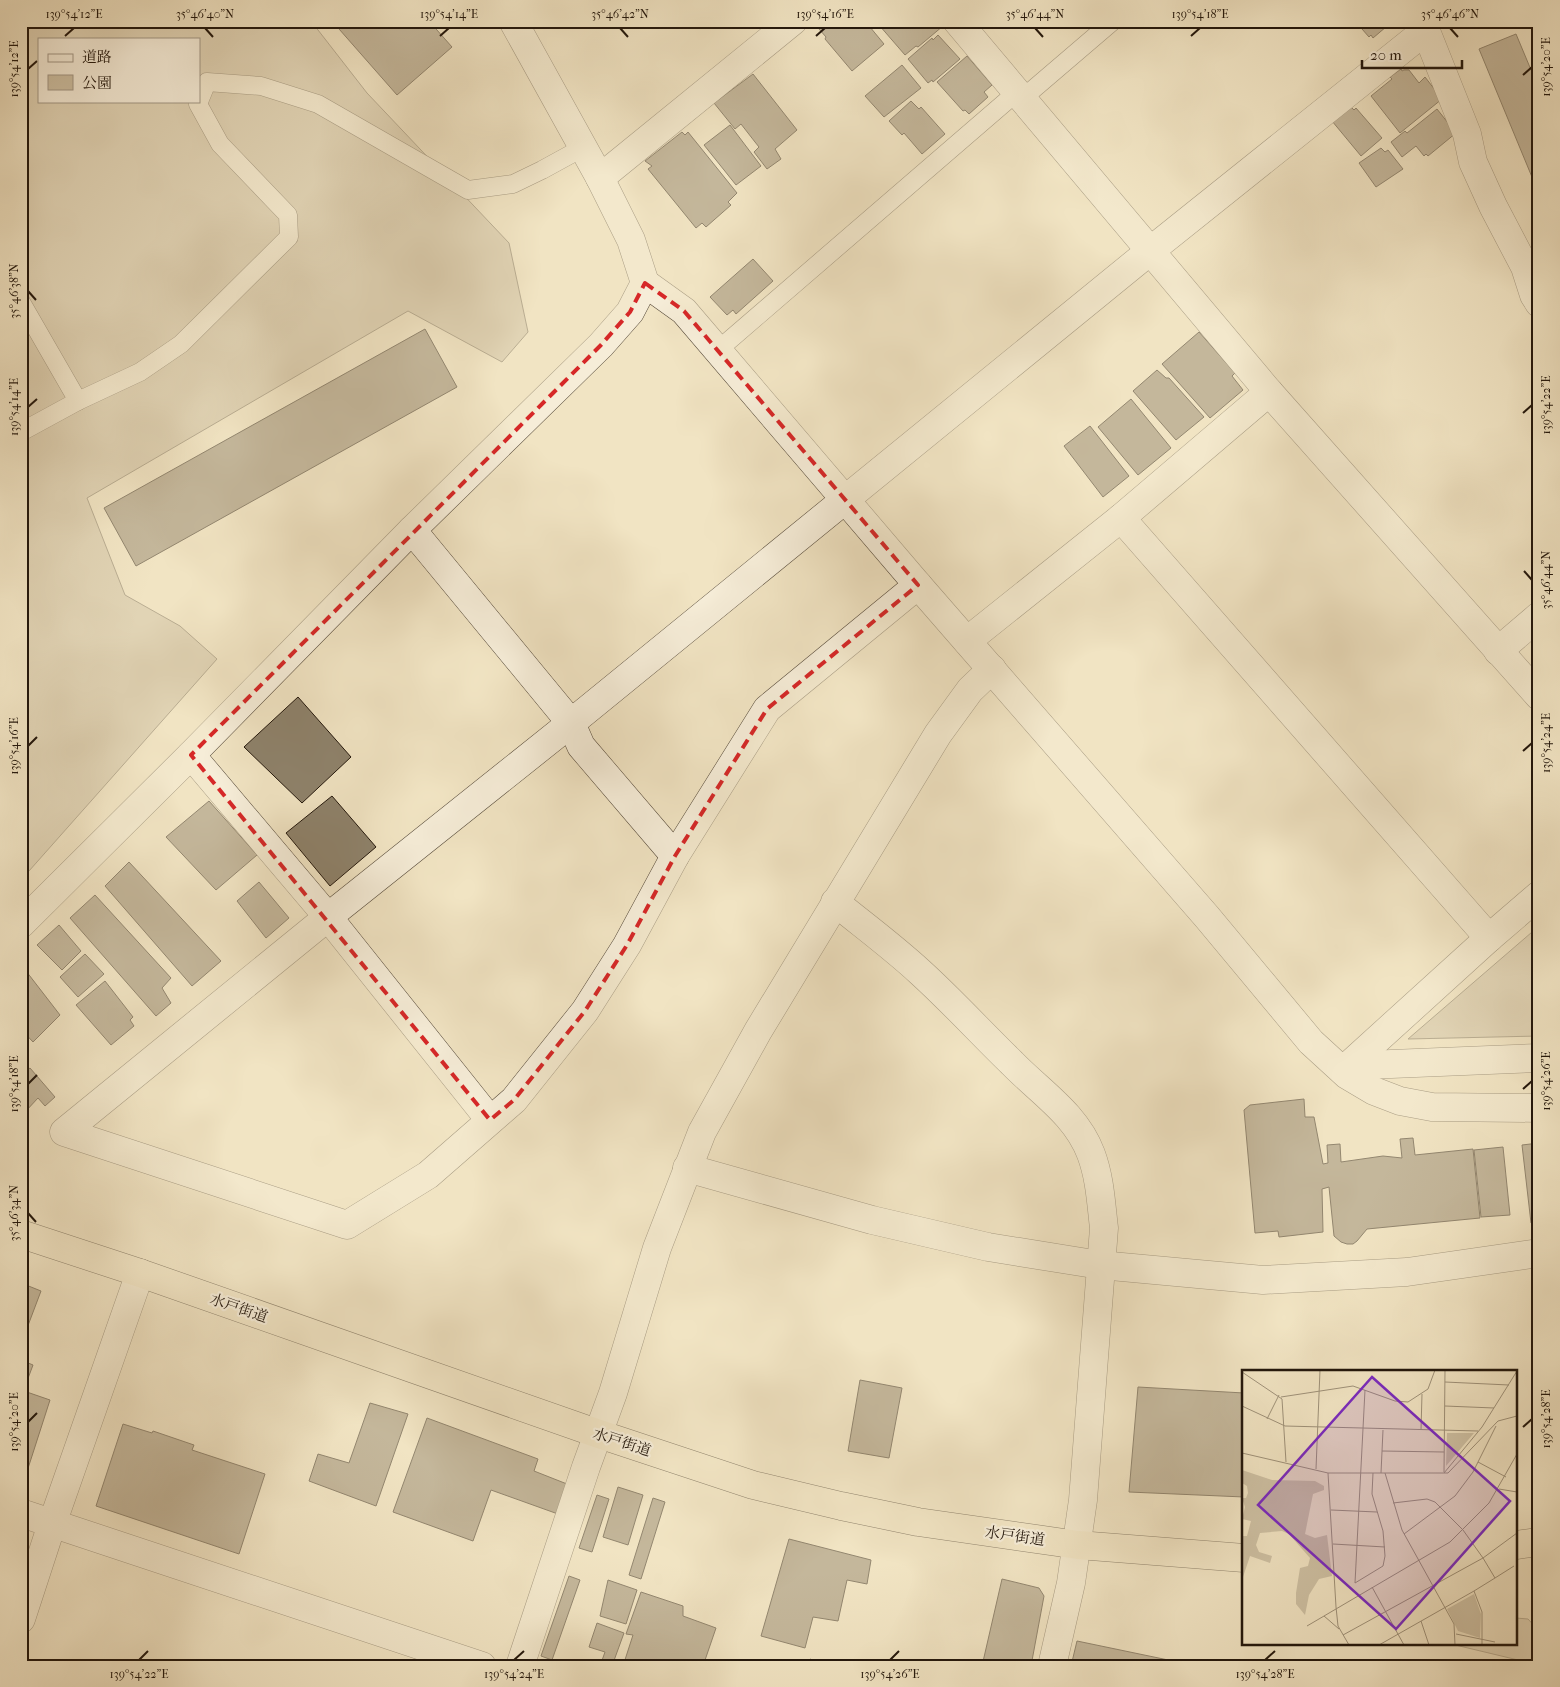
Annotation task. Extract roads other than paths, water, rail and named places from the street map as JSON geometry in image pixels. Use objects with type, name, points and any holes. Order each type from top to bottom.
[{"type":"highway","name":"水戸街道","points":[[21,1234],[599,1434],[753,1485],[918,1522],[1078,1545],[1242,1558]]},
{"type":"highway","points":[[1518,1545],[1539,1542]]},
{"type":"street","points":[[513,21],[600,178],[631,240],[645,283],[678,306],[718,350],[918,585],[1207,916],[1311,1042],[1343,1066],[1347,1075],[1374,1091],[1400,1101],[1432,1107],[1539,1108]]},
{"type":"street","points":[[600,178],[793,21]]},
{"type":"street","points":[[957,21],[1269,392],[1539,696]]},
{"type":"street","points":[[918,585],[767,709],[675,856],[627,945],[585,1011],[514,1100],[428,1175],[347,1225],[64,1132],[328,917],[571,723],[1424,26],[1467,134],[1473,162],[1493,206],[1525,267],[1534,295],[1539,303]]},
{"type":"street","points":[[21,924],[192,755],[412,530],[601,345],[630,312],[645,283]]},
{"type":"street","points":[[967,641],[1121,518],[1269,392]]},
{"type":"street","points":[[1121,518],[1489,938]]},
{"type":"street","points":[[412,530],[571,723],[581,746],[675,856]]},
{"type":"street","points":[[1498,651],[1539,616]]},
{"type":"street","points":[[520,1666],[581,1480],[599,1434],[657,1248],[702,1132],[758,1031],[938,734],[970,690],[992,669]]},
{"type":"street","points":[[192,755],[328,917],[490,1120]]},
{"type":"street","points":[[1343,1066],[1539,895]]},
{"type":"street","points":[[835,902],[919,971],[967,1016],[1012,1064],[1066,1113],[1091,1153],[1100,1185],[1104,1228],[1078,1545],[1072,1584],[1052,1666]]},
{"type":"street","points":[[1343,1066],[1539,1058]]},
{"type":"street","points":[[687,1168],[872,1220],[988,1248],[1100,1265],[1263,1280],[1407,1272],[1539,1253]]},
{"type":"street","points":[[21,1619],[52,1524],[140,1274]]},
{"type":"street","points":[[21,1513],[482,1666]]},
{"type":"lane","points":[[718,350],[1020,95],[1113,21]]},
{"type":"lane","points":[[200,99],[207,82],[261,86],[318,104],[468,190],[513,184],[584,147]]},
{"type":"lane","points":[[21,432],[140,372],[182,344],[289,237],[288,215],[220,144],[198,104],[199,102]]},
{"type":"lane","points":[[21,302],[78,402]]}]
